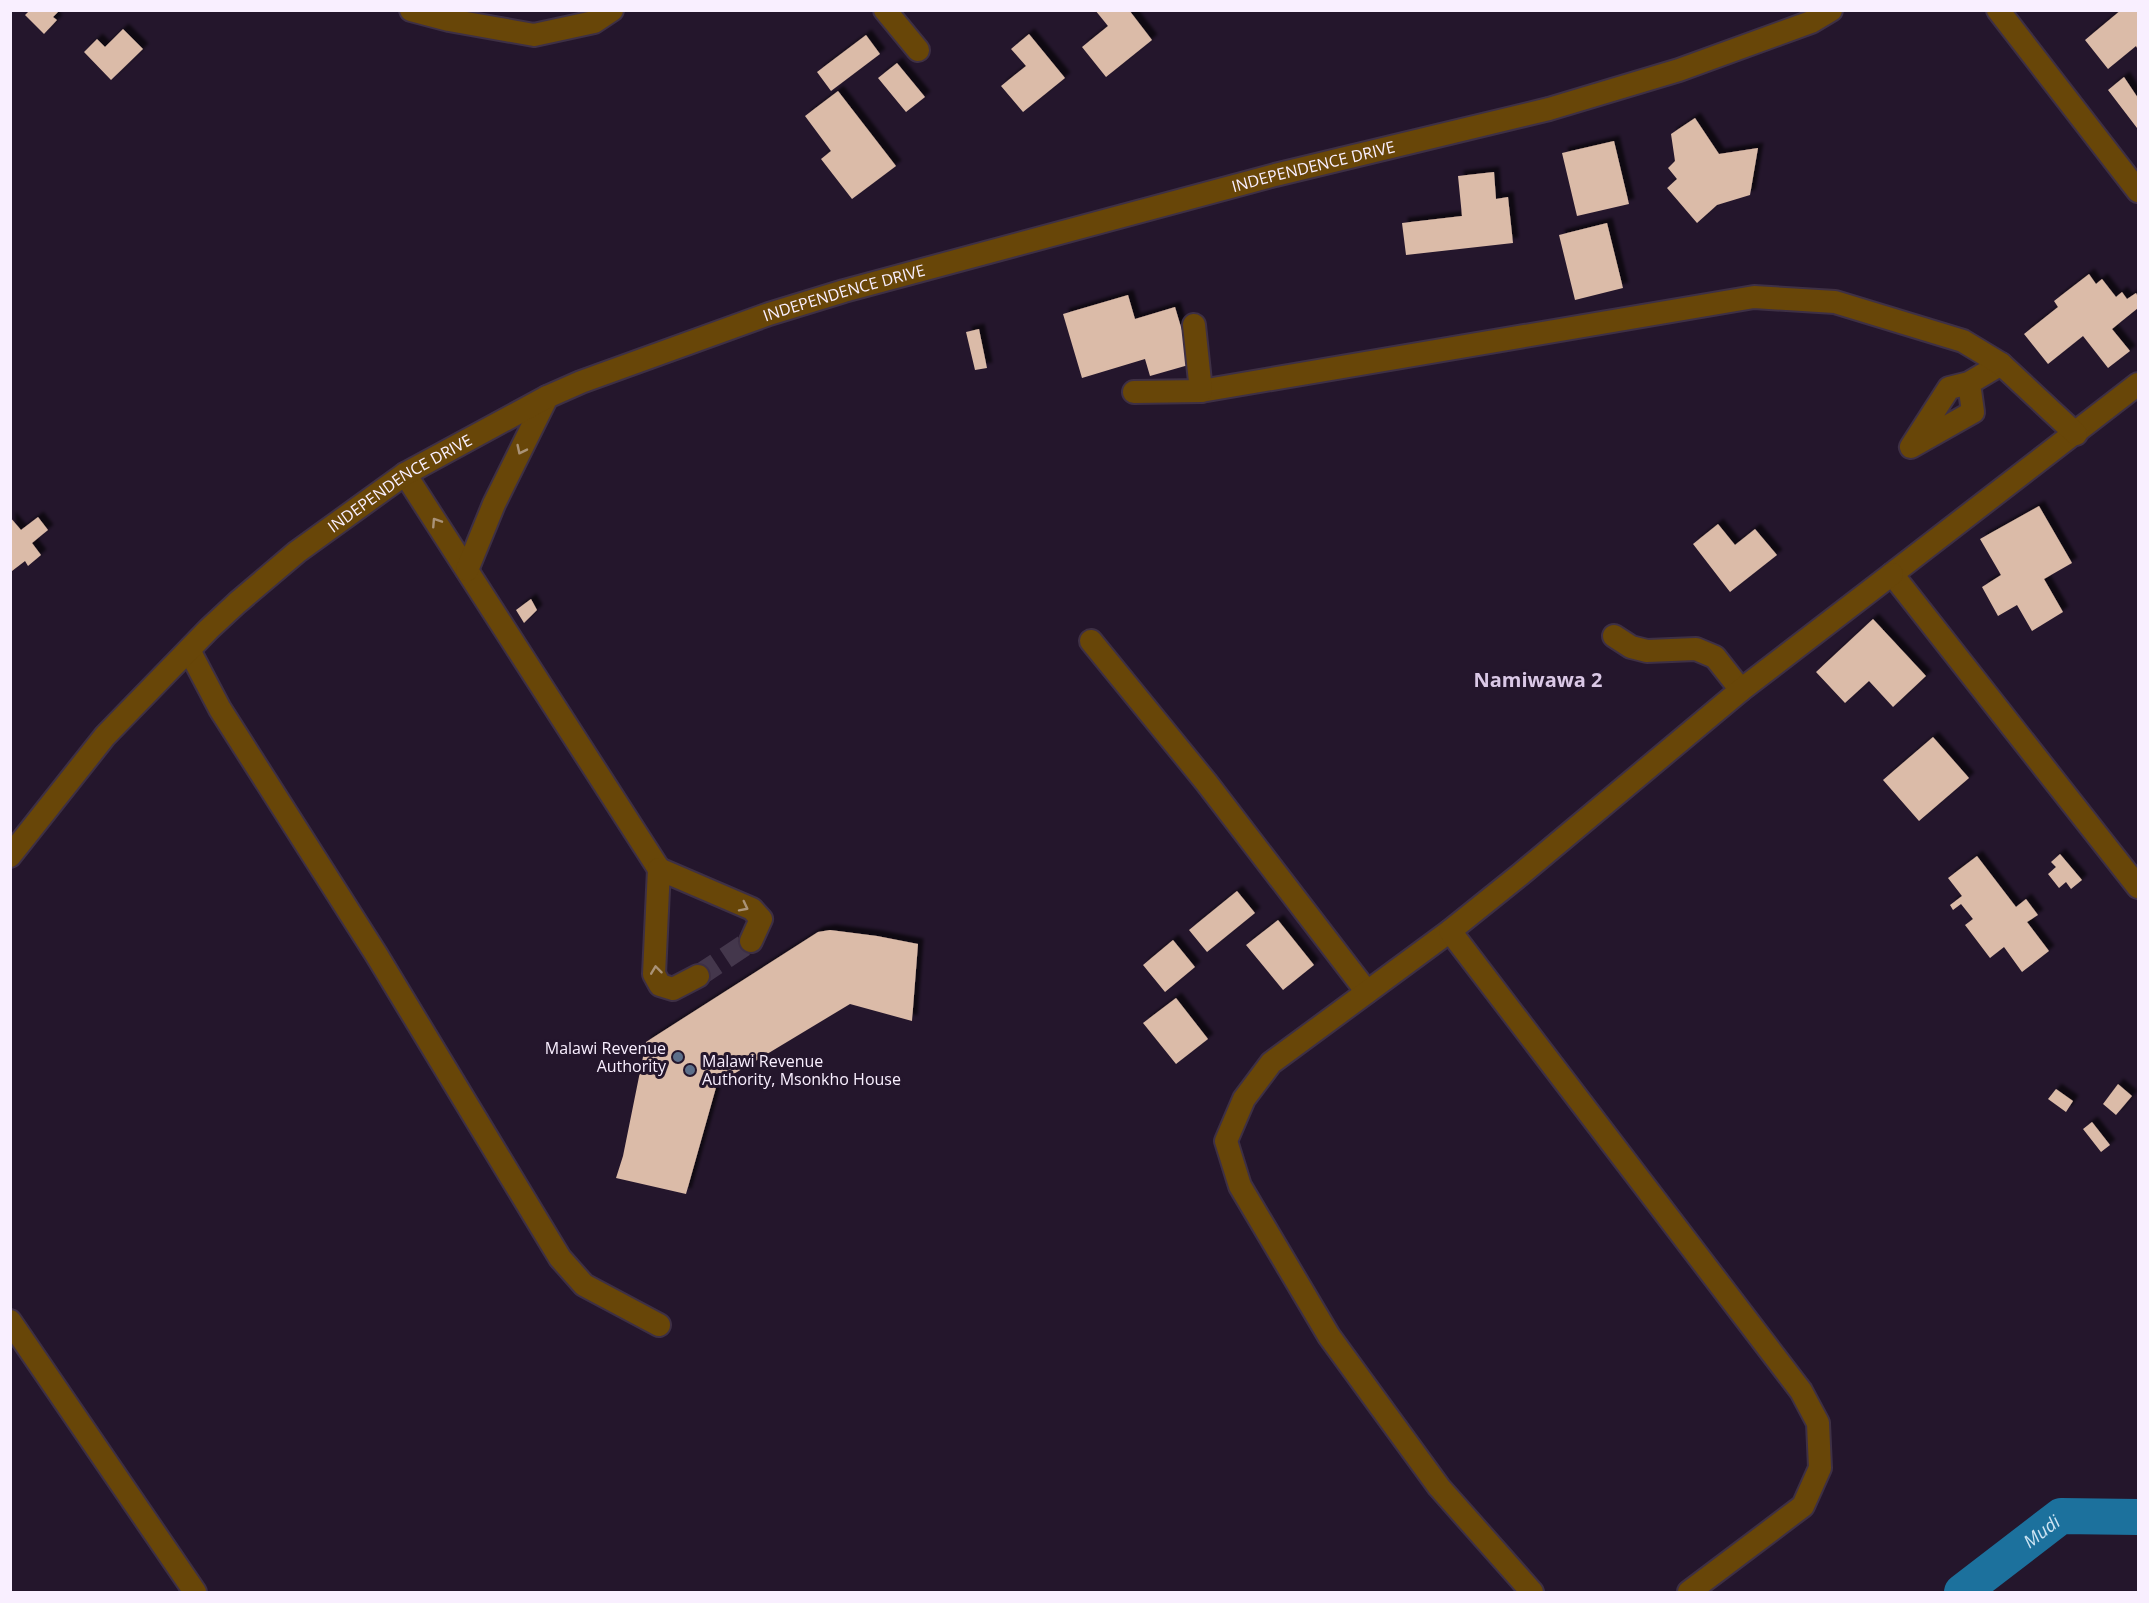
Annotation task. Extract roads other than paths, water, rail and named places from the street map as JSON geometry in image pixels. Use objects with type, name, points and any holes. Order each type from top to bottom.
[{"type":"street","points":[[411,10],[534,35],[594,22],[612,10]]},
{"type":"street","points":[[885,10],[918,50]]},
{"type":"street","name":"INDEPENDENCE DRIVE","points":[[10,856],[105,736],[237,603],[297,552],[405,474],[547,397],[580,382],[769,314],[844,291],[1275,175],[1549,109],[1679,70],[1811,22],[1831,10]]},
{"type":"street","points":[[1998,10],[2139,190]]},
{"type":"street","points":[[1134,392],[1201,391],[1754,297],[1835,302],[1963,341],[2001,364],[2076,434]]},
{"type":"street","points":[[1194,325],[1201,391]]},
{"type":"street","points":[[1970,383],[2001,364]]},
{"type":"street","points":[[1532,1593],[1439,1487],[1329,1336],[1240,1186],[1226,1141],[1244,1100],[1271,1063],[1450,931],[1741,690],[2139,384]]},
{"type":"street","points":[[467,570],[494,504],[547,397]]},
{"type":"street","points":[[405,474],[659,869],[752,909],[761,919],[751,941]]},
{"type":"street","points":[[1892,574],[2139,887]]},
{"type":"street","points":[[1614,636],[1631,647],[1647,651],[1696,649],[1714,657],[1741,690]]},
{"type":"street","points":[[1091,641],[1206,782],[1367,992]]},
{"type":"street","points":[[189,650],[220,709],[376,954],[560,1258],[584,1285],[659,1325]]},
{"type":"street","points":[[659,869],[654,974],[660,985],[673,988],[698,976]]},
{"type":"street","points":[[1450,931],[1801,1391],[1818,1423],[1820,1468],[1803,1506],[1689,1593]]},
{"type":"street","points":[[10,1322],[195,1593]]},
{"type":"waterway","name":"Mudi","points":[[1962,1592],[2061,1516],[2138,1517]]},
{"type":"tunnel","points":[[698,976],[751,941]]},
{"type":"place","name":"Malawi Revenue Authority","points":[[678,1057]]},
{"type":"place","name":"Malawi Revenue Authority, Msonkho House","points":[[690,1070]]},
{"type":"district","name":"Namiwawa 2","points":[[1538,679]]}]
